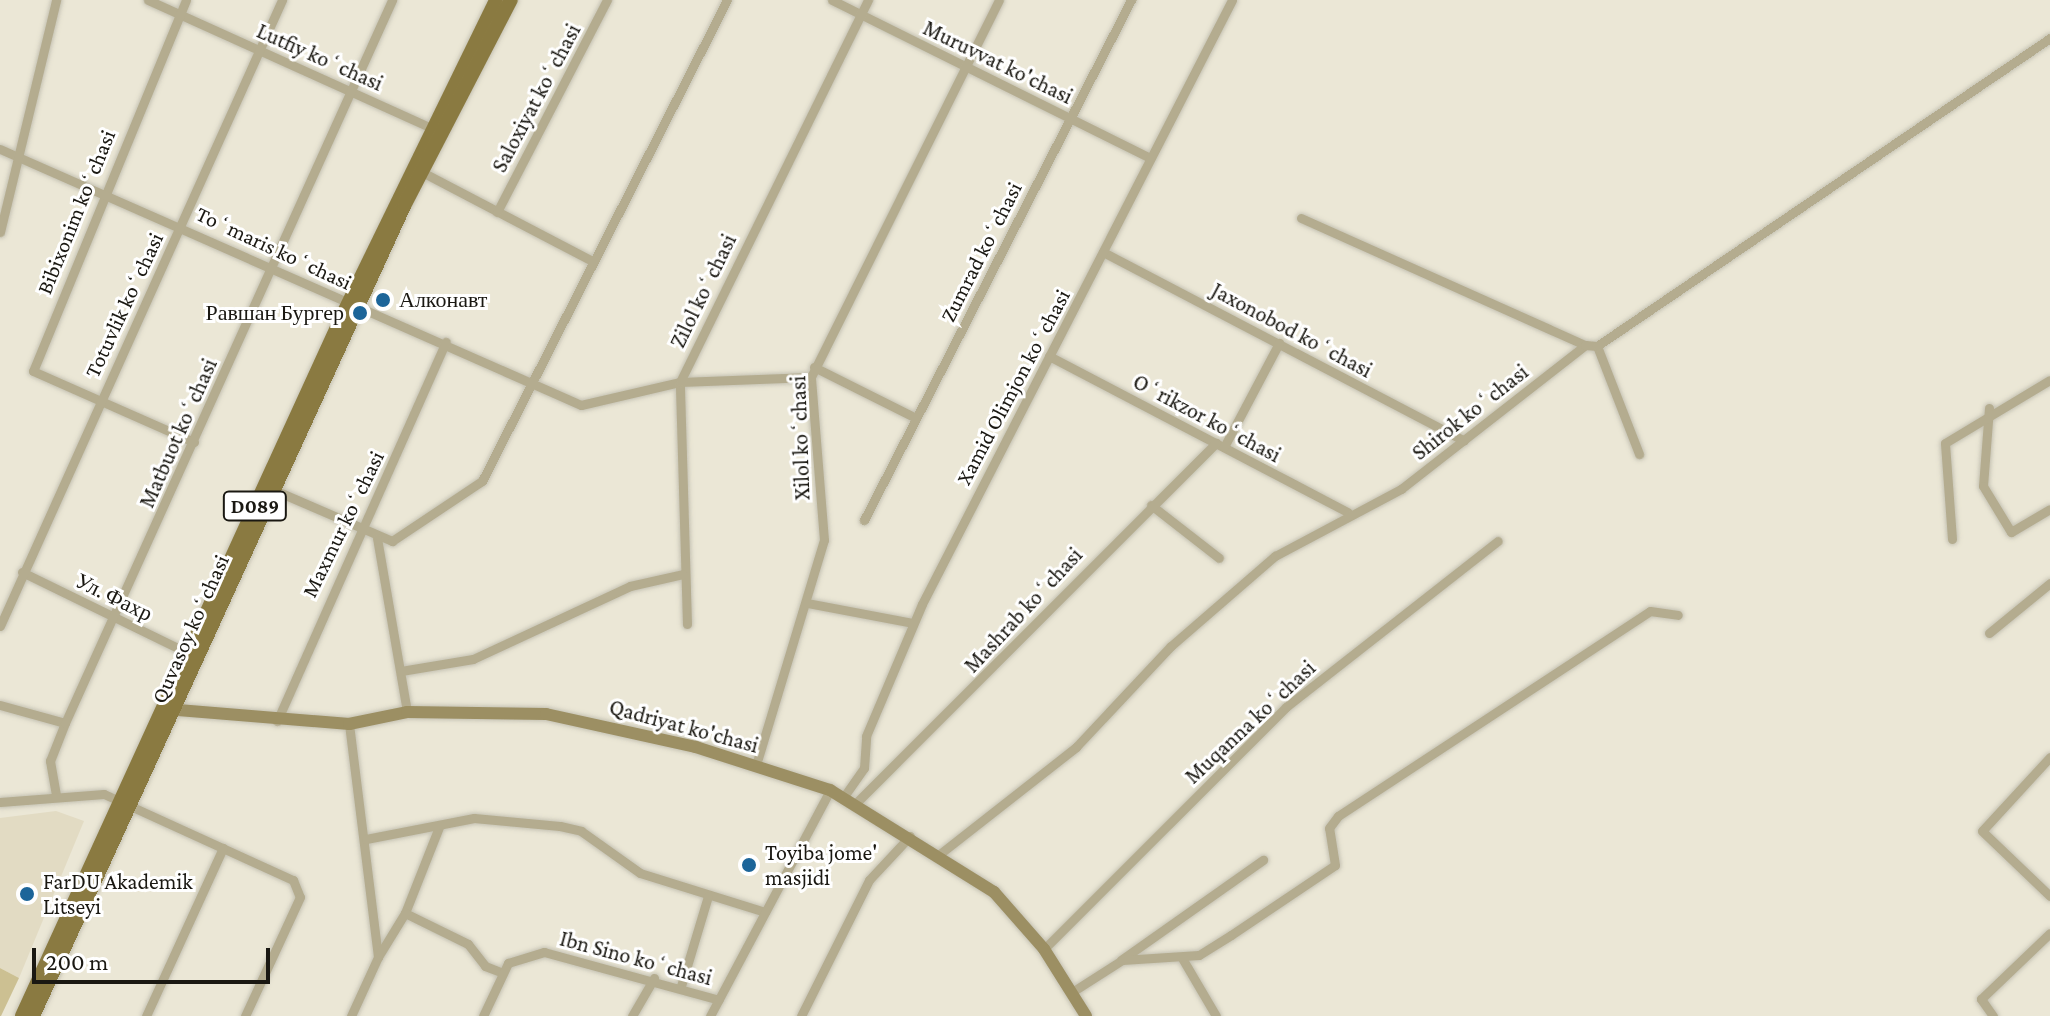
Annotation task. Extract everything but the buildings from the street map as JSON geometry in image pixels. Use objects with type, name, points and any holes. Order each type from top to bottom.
[{"type":"main road","name":"Quvasoy koʻchasi","points":[[33,1016],[127,808],[190,654],[432,128],[496,0]]},
{"type":"main road","name":"Quvasoy koʻchasi","points":[[22,1016],[178,710],[353,304],[511,0]]},
{"type":"street","points":[[0,232],[56,0]]},
{"type":"street","name":"Lutfiy koʻchasi","points":[[148,0],[432,128]]},
{"type":"street","name":"Bibixonim koʻchasi","points":[[100,400],[33,371],[102,190],[186,0]]},
{"type":"street","name":"Totuvlik koʻchasi","points":[[0,626],[282,0]]},
{"type":"street","name":"Matbuot koʻchasi","points":[[56,795],[50,761],[65,723],[116,617],[392,0]]},
{"type":"street","name":"Saloxiyat koʻchasi","points":[[497,212],[607,0]]},
{"type":"street","points":[[276,487],[377,538],[404,536],[482,481],[536,381],[590,260],[727,0]]},
{"type":"street","name":"Muruvvat ko'chasi","points":[[832,0],[1148,157]]},
{"type":"street","name":"Zilol koʻchasi","points":[[687,624],[683,574],[680,382],[868,0]]},
{"type":"street","name":"Xilol koʻchasi","points":[[756,765],[824,540],[813,372],[999,0]]},
{"type":"street","name":"Zumrad koʻchasi","points":[[864,520],[1131,0]]},
{"type":"street","name":"Xamid Olimjon koʻchasi","points":[[851,798],[864,768],[866,736],[913,623],[1103,252],[1148,157],[1232,0]]},
{"type":"street","points":[[1301,218],[1585,345],[1597,346],[2050,38]]},
{"type":"street","name":"Toʻmaris koʻchasi","points":[[0,149],[102,190],[353,304],[536,381],[581,405],[680,382],[813,372]]},
{"type":"street","points":[[420,176],[590,260]]},
{"type":"street","name":"Jaxonobod koʻchasi","points":[[1103,252],[1464,441]]},
{"type":"street","name":"Maxmur koʻchasi","points":[[277,723],[446,342]]},
{"type":"street","name":"Mashrab koʻchasi","points":[[851,798],[1151,505],[1220,445],[1279,343]]},
{"type":"street","name":"Shirok koʻchasi","points":[[941,853],[1076,747],[1171,646],[1245,581],[1348,512],[1401,489],[1585,345]]},
{"type":"street","points":[[1597,346],[1639,454]]},
{"type":"street","name":"Oʻrikzor koʻchasi","points":[[1049,356],[1348,512]]},
{"type":"street","points":[[813,372],[916,418]]},
{"type":"street","points":[[1952,539],[1945,443],[2050,380]]},
{"type":"street","points":[[100,400],[194,442]]},
{"type":"street","points":[[1989,408],[1984,421],[1983,486],[2011,532],[2050,509]]},
{"type":"street","points":[[1151,505],[1219,558]]},
{"type":"street","points":[[377,538],[407,712]]},
{"type":"street","name":"Muqanna koʻchasi","points":[[1044,949],[1286,707],[1498,541]]},
{"type":"street","name":"Ул. Фахр","points":[[22,572],[190,654]]},
{"type":"street","points":[[401,671],[473,659],[630,586],[683,574]]},
{"type":"street","points":[[1989,633],[2050,583]]},
{"type":"street","points":[[807,603],[913,623]]},
{"type":"street","points":[[1119,962],[1199,955],[1335,865],[1329,828],[1338,816],[1650,611],[1678,615]]},
{"type":"street","points":[[0,705],[65,723]]},
{"type":"street","name":"Qadriyat ko'chasi","points":[[178,710],[277,723],[349,724],[407,712],[546,714],[756,765],[851,798],[941,853],[994,892],[1044,949],[1086,1016]]},
{"type":"street","points":[[349,724],[366,839],[378,957]]},
{"type":"street","points":[[2050,757],[1982,831],[2050,896]]},
{"type":"street","points":[[710,1016],[830,790]]},
{"type":"street","points":[[0,802],[95,792],[293,880],[300,891],[245,1016]]},
{"type":"street","points":[[366,839],[503,819],[572,829],[640,873],[765,912]]},
{"type":"street","points":[[351,1016],[378,957],[405,913],[439,827]]},
{"type":"street","points":[[801,1016],[869,880],[912,834]]},
{"type":"street","points":[[146,1016],[223,848]]},
{"type":"street","points":[[1072,992],[1263,860]]},
{"type":"street","points":[[681,986],[708,896]]},
{"type":"street","points":[[405,913],[468,944],[485,966],[501,972],[483,1016]]},
{"type":"street","points":[[1993,1016],[1981,999],[2050,933]]},
{"type":"street","name":"Ibn Sino koʻchasi","points":[[501,972],[544,952],[654,978],[719,1000]]},
{"type":"street","points":[[1182,958],[1216,1016]]},
{"type":"street","points":[[632,1016],[654,978]]},
{"type":"shaded area","name":"FarDU Akademik Litseyi","points":[[56,811],[84,821],[19,978],[0,968],[0,818]]},
{"type":"shaded area","points":[[0,968],[19,978],[1,1016],[0,1016]]},
{"type":"place","name":"Алконавт","points":[[383,300]]},
{"type":"place","name":"Равшан Бургер","points":[[360,313]]},
{"type":"place","name":"Toyiba jome' masjidi","points":[[749,865]]},
{"type":"place","name":"FarDU Akademik Litseyi","points":[[27,894]]}]
